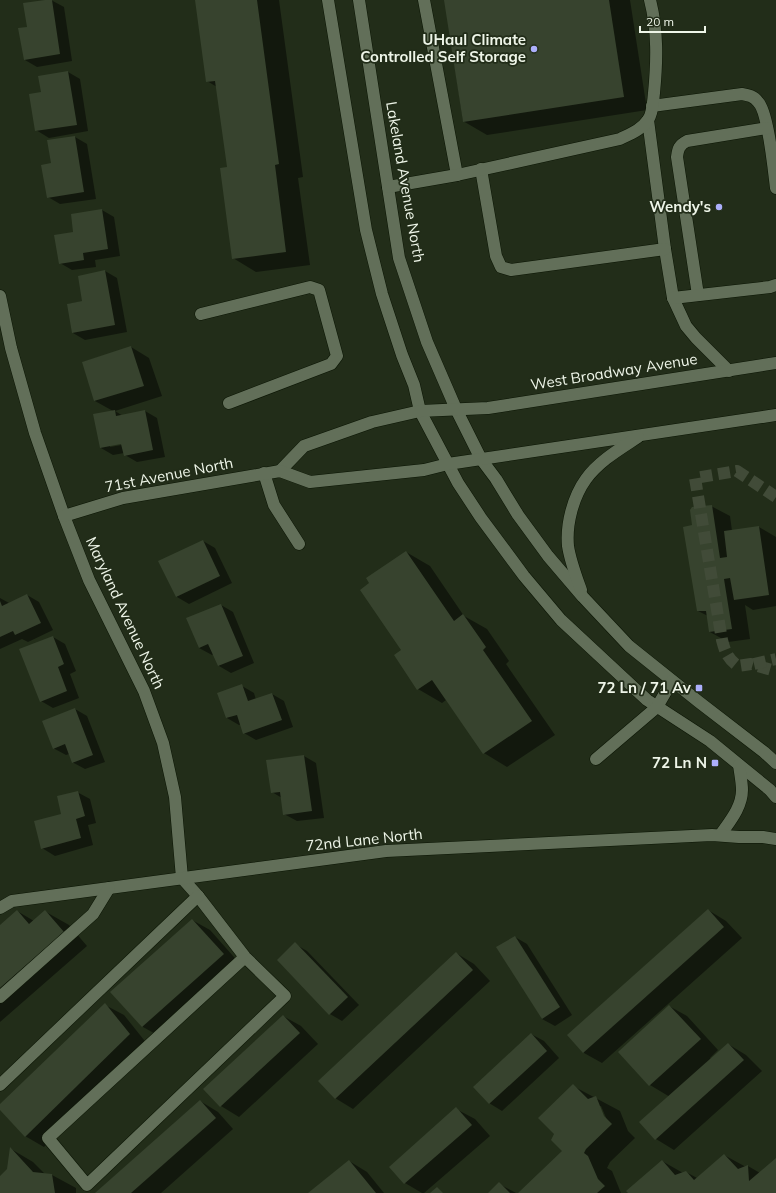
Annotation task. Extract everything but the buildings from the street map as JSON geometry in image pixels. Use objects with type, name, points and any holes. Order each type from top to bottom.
[{"type":"street","points":[[328,0],[366,230],[382,294],[402,355],[414,385],[420,411],[458,483],[481,518],[524,576],[561,620],[647,700],[710,741],[770,790],[776,797]]},
{"type":"street","name":"Lakeland Avenue North","points":[[359,0],[399,258],[427,342],[456,410]]},
{"type":"street","points":[[424,0],[457,175]]},
{"type":"street","points":[[650,0],[654,14],[657,45],[656,75],[652,106],[648,120],[673,298],[686,326],[729,371]]},
{"type":"street","points":[[652,106],[742,94],[752,96],[759,102],[763,109],[776,188]]},
{"type":"street","points":[[388,187],[457,175],[620,139],[636,131],[648,120]]},
{"type":"street","points":[[698,295],[677,157],[679,147],[682,143],[687,141],[767,128]]},
{"type":"street","points":[[481,169],[496,256],[501,267],[511,270],[666,249]]},
{"type":"street","points":[[673,298],[770,287],[776,285]]},
{"type":"street","points":[[202,314],[310,287],[319,290],[337,356],[331,364],[229,402]]},
{"type":"street","name":"Maryland Avenue North","points":[[0,296],[11,348],[35,433],[64,516],[89,580],[144,691],[163,743],[175,797],[182,878]]},
{"type":"street","name":"West Broadway Avenue","points":[[420,411],[488,408],[776,363]]},
{"type":"street","points":[[456,410],[481,459],[496,479],[518,515],[548,556],[583,596],[629,646],[776,763]]},
{"type":"street","points":[[280,471],[304,446],[372,422],[420,411]]},
{"type":"street","points":[[448,464],[776,415]]},
{"type":"street","points":[[583,596],[568,546],[569,522],[574,501],[586,479],[601,463],[641,435]]},
{"type":"street","name":"71st Avenue North","points":[[64,516],[123,498],[264,473],[280,471],[310,482],[424,470],[448,464]]},
{"type":"street","points":[[264,473],[274,505],[299,544]]},
{"type":"street","points":[[596,759],[657,707],[672,681]]},
{"type":"street","points":[[721,834],[736,813],[739,802],[742,790],[739,765]]},
{"type":"street","name":"72nd Lane North","points":[[0,908],[12,901],[386,851],[721,834],[739,837],[763,837],[776,840]]},
{"type":"street","points":[[182,878],[198,896],[245,957],[285,996],[87,1185],[48,1138],[245,957]]},
{"type":"street","points":[[0,997],[93,914],[109,888]]},
{"type":"street","points":[[0,1085],[198,896]]},
{"type":"tunnel","points":[[776,497],[737,471],[695,478],[722,640],[726,652],[729,658],[738,666],[751,664],[772,670],[776,669]]},
{"type":"tunnel","points":[[754,664],[776,659]]},
{"type":"place","name":"UHaul Climate Controlled Self Storage","points":[[534,49]]},
{"type":"place","name":"Wendy's","points":[[719,207]]},
{"type":"place","name":"72 Ln / 71 Av","points":[[699,688]]},
{"type":"place","name":"72 Ln N","points":[[715,763]]}]
